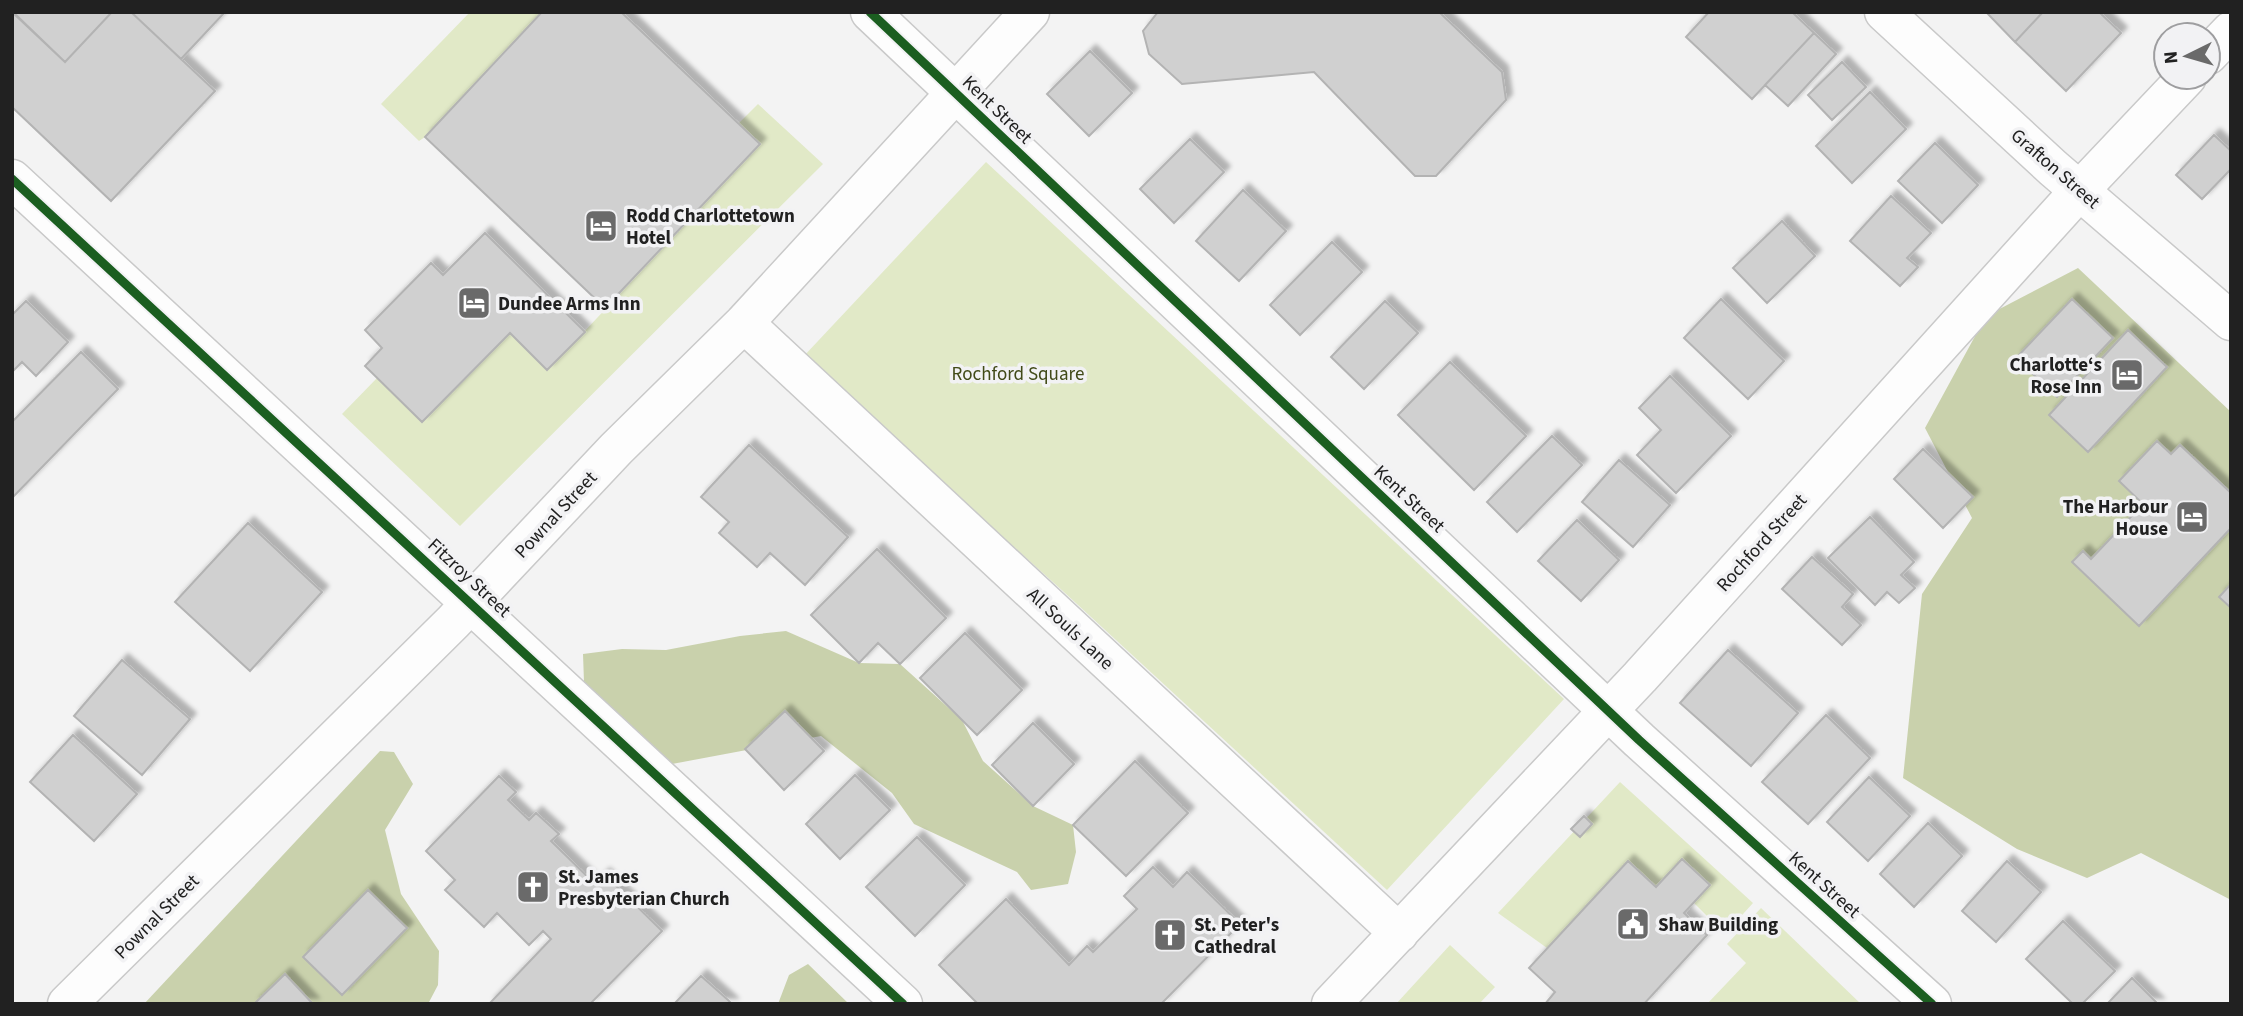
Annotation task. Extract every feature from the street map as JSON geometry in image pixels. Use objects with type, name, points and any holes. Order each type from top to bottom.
[{"type":"street","name":"Kent Street","points":[[870,12],[1607,709],[1932,1004]]},
{"type":"street","name":"Pownal Street","points":[[67,1004],[471,603],[615,449],[744,323],[1030,12]]},
{"type":"street","name":"Grafton Street","points":[[1884,12],[2053,169],[2231,321]]},
{"type":"street","name":"Rochford Street","points":[[1331,1004],[1650,666],[2080,190],[2174,91]]},
{"type":"street","name":"Fitzroy Street","points":[[12,179],[902,1004]]},
{"type":"street","name":"All Souls Lane","points":[[744,323],[1399,933]]},
{"type":"green space","points":[[470,12],[542,12],[419,141],[381,104]]},
{"type":"green space","points":[[758,104],[823,164],[460,526],[342,414],[377,378],[422,422],[510,333],[548,370],[760,145],[738,124]]},
{"type":"green space","name":"Rochford Square","points":[[986,162],[1564,699],[1387,890],[1065,593],[803,357]]},
{"type":"green space","points":[[2078,268],[2231,412],[2231,900],[2141,853],[2087,878],[2017,849],[1903,778],[1922,594],[1972,518],[1925,428],[1986,316]]},
{"type":"green space","points":[[786,631],[859,663],[900,664],[962,720],[983,761],[1033,806],[1073,825],[1076,852],[1068,884],[1031,890],[1017,872],[914,824],[892,793],[821,736],[672,764],[620,721],[584,682],[583,654],[622,649],[666,650],[740,636]]},
{"type":"green space","points":[[380,751],[394,752],[413,784],[385,830],[401,894],[439,951],[438,985],[428,1004],[144,1004]]},
{"type":"green space","points":[[1620,782],[1753,903],[1725,934],[1694,903],[1710,885],[1682,859],[1656,887],[1628,861],[1547,948],[1498,913]]},
{"type":"green space","points":[[1761,908],[1861,1004],[1707,1004],[1746,963],[1727,944]]},
{"type":"green space","points":[[1450,945],[1495,987],[1479,1004],[1396,1004]]},
{"type":"green space","points":[[808,964],[849,1004],[778,1004],[789,975]]},
{"type":"building","points":[[12,12],[65,62],[112,12],[131,12],[215,91],[111,201],[12,107]]},
{"type":"building","points":[[13,12],[112,12],[65,62]]},
{"type":"building","points":[[131,12],[225,12],[181,59]]},
{"type":"building","name":"Rodd Charlottetown Hotel","points":[[542,12],[621,12],[760,144],[605,308],[425,137]]},
{"type":"building","points":[[1158,12],[1439,12],[1502,72],[1506,100],[1436,176],[1415,176],[1314,72],[1182,84],[1149,54],[1143,31]]},
{"type":"building","points":[[1709,12],[1792,12],[1814,33],[1752,99],[1686,37]]},
{"type":"building","points":[[1986,12],[2043,12],[2015,42]]},
{"type":"building","points":[[2043,12],[2099,12],[2121,33],[2066,91],[2015,42]]},
{"type":"building","points":[[1814,33],[1836,54],[1788,106],[1765,85]]},
{"type":"building","points":[[1090,51],[1132,93],[1089,136],[1047,94]]},
{"type":"building","points":[[1842,62],[1866,87],[1832,120],[1808,95]]},
{"type":"building","points":[[1870,92],[1906,129],[1852,183],[1816,146]]},
{"type":"building","points":[[2214,135],[2231,151],[2231,169],[2202,199],[2176,175]]},
{"type":"building","points":[[1190,139],[1224,172],[1174,223],[1140,189]]},
{"type":"building","points":[[1935,143],[1978,185],[1942,223],[1898,181]]},
{"type":"building","points":[[1243,190],[1286,231],[1239,281],[1196,241]]},
{"type":"building","points":[[1891,196],[1931,233],[1907,258],[1918,267],[1900,286],[1850,241]]},
{"type":"building","points":[[1782,221],[1815,256],[1767,303],[1733,268]]},
{"type":"building","name":"Dundee Arms Inn","points":[[485,233],[585,332],[547,370],[510,333],[422,422],[365,366],[382,348],[365,330],[431,263],[443,275]]},
{"type":"building","points":[[1332,242],[1362,272],[1300,335],[1270,305]]},
{"type":"building","points":[[1721,299],[1784,361],[1748,399],[1684,338]]},
{"type":"building","points":[[2072,299],[2113,338],[2057,397],[2016,358]]},
{"type":"building","points":[[26,301],[68,342],[36,376],[22,362],[12,372],[12,315]]},
{"type":"building","points":[[1385,301],[1418,333],[1364,389],[1331,357]]},
{"type":"building","points":[[2128,330],[2167,367],[2088,452],[2049,415]]},
{"type":"building","points":[[81,352],[118,389],[12,498],[12,422]]},
{"type":"building","points":[[1450,362],[1526,436],[1474,490],[1398,415]]},
{"type":"building","points":[[1670,376],[1731,436],[1676,493],[1637,455],[1661,430],[1639,408]]},
{"type":"building","points":[[1552,436],[1582,465],[1517,532],[1487,502]]},
{"type":"building","points":[[2157,441],[2171,454],[2180,445],[2231,493],[2231,528],[2139,626],[2072,562],[2083,551],[2091,559],[2143,504],[2119,481]]},
{"type":"building","points":[[749,445],[848,537],[805,585],[770,553],[757,567],[719,533],[729,522],[701,497]]},
{"type":"building","points":[[1923,449],[1973,497],[1943,528],[1894,479]]},
{"type":"building","points":[[1619,460],[1670,505],[1633,547],[1582,502]]},
{"type":"building","points":[[1870,517],[1914,562],[1901,575],[1915,588],[1899,603],[1887,592],[1875,605],[1828,558]]},
{"type":"building","points":[[1577,520],[1619,560],[1581,601],[1538,561]]},
{"type":"building","points":[[248,523],[322,592],[250,671],[175,602]]},
{"type":"building","points":[[877,549],[946,618],[900,664],[878,643],[859,663],[811,615]]},
{"type":"building","points":[[1812,557],[1853,594],[1842,607],[1861,625],[1842,645],[1782,589]]},
{"type":"building","points":[[2231,584],[2231,608],[2219,597]]},
{"type":"building","points":[[965,633],[1022,690],[977,735],[920,678]]},
{"type":"building","points":[[1728,650],[1798,713],[1751,766],[1680,703]]},
{"type":"building","points":[[122,660],[190,719],[142,775],[74,716]]},
{"type":"building","points":[[785,711],[824,751],[784,790],[745,749]]},
{"type":"building","points":[[1826,715],[1870,758],[1808,824],[1762,782]]},
{"type":"building","points":[[1033,723],[1074,764],[1033,806],[992,765]]},
{"type":"building","points":[[73,735],[137,794],[94,841],[30,782]]},
{"type":"building","points":[[1135,761],[1188,813],[1126,876],[1073,825]]},
{"type":"building","points":[[855,775],[890,810],[840,859],[806,824]]},
{"type":"building","name":"St. James Presbyterian Church","points":[[499,776],[516,792],[508,800],[529,820],[536,813],[559,834],[551,841],[595,884],[604,874],[662,931],[590,1004],[489,1004],[551,939],[543,931],[529,945],[497,913],[484,927],[445,890],[455,880],[426,851]]},
{"type":"building","points":[[1869,777],[1910,816],[1868,861],[1827,822]]},
{"type":"building","points":[[1584,816],[1592,824],[1580,837],[1571,829]]},
{"type":"building","points":[[1928,823],[1962,856],[1914,907],[1880,874]]},
{"type":"building","points":[[917,837],[965,885],[915,936],[866,887]]},
{"type":"building","name":"Shaw Building","points":[[1682,859],[1710,885],[1684,913],[1707,935],[1644,1004],[1545,1004],[1555,992],[1529,968],[1628,861],[1656,887]]},
{"type":"building","points":[[2007,861],[2041,892],[1996,942],[1962,911]]},
{"type":"building","name":"St. Peter's Cathedral","points":[[1153,867],[1173,887],[1187,872],[1240,924],[1161,1004],[978,1004],[939,965],[1006,899],[1069,965],[1087,946],[1093,952],[1137,909],[1124,896]]},
{"type":"building","points":[[368,890],[407,928],[342,995],[303,957]]},
{"type":"building","points":[[2063,921],[2115,971],[2082,1004],[2073,1004],[2026,959]]},
{"type":"building","points":[[285,974],[313,1004],[254,1004]]},
{"type":"building","points":[[701,976],[728,1000],[732,1004],[674,1004]]},
{"type":"building","points":[[2132,978],[2158,1004],[2107,1004]]},
{"type":"cycle path","points":[[870,12],[1639,740],[1932,1004]]},
{"type":"cycle path","points":[[12,179],[903,1004]]},
{"type":"place","name":"Rodd Charlottetown Hotel","points":[[601,226]]},
{"type":"place","name":"Dundee Arms Inn","points":[[474,303]]},
{"type":"place","name":"Charlotte‘s Rose Inn","points":[[2127,375]]},
{"type":"place","name":"The Harbour House","points":[[2192,517]]},
{"type":"place","name":"St. James Presbyterian Church","points":[[533,887]]},
{"type":"place","name":"Shaw Building","points":[[1633,924]]},
{"type":"place","name":"St. Peter's Cathedral","points":[[1170,935]]}]
